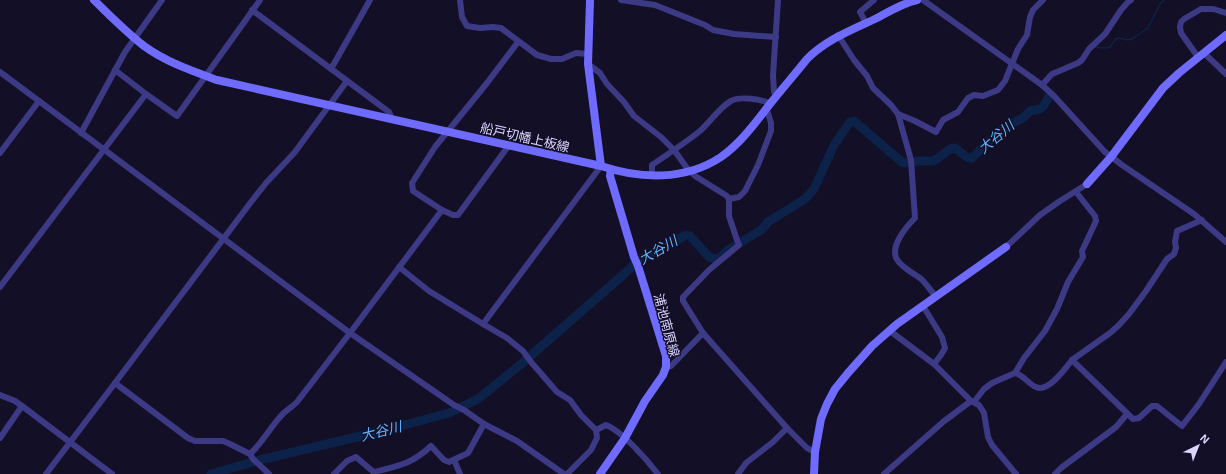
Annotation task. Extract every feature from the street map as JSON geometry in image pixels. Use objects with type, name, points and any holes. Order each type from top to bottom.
[{"type":"main road","name":"船戸切幡上板線","points":[[94,0],[145,46],[162,57],[188,70],[217,80],[632,174],[652,176],[670,176],[690,171],[720,158],[742,139],[816,50],[838,36],[917,0]]},
{"type":"main road","points":[[590,0],[588,64],[601,166]]},
{"type":"main road","points":[[1087,184],[1111,157],[1164,88],[1179,73],[1226,35]]},
{"type":"main road","name":"浦池南原線","points":[[600,474],[625,438],[666,367],[666,356],[610,176],[611,169]]},
{"type":"main road","points":[[814,474],[815,452],[821,419],[826,404],[835,389],[872,346],[890,331],[1006,247]]},
{"type":"street","points":[[81,133],[114,70],[162,0]]},
{"type":"street","points":[[114,70],[178,116],[260,0]]},
{"type":"street","points":[[331,69],[370,0]]},
{"type":"street","points":[[460,0],[462,17],[466,26],[501,28],[518,42],[538,55],[551,59],[562,59],[576,53],[588,54]]},
{"type":"street","points":[[621,0],[655,5],[713,30],[734,34],[776,37]]},
{"type":"street","points":[[778,0],[772,75],[774,92],[778,95]]},
{"type":"street","points":[[866,23],[860,12],[874,0]]},
{"type":"street","points":[[923,0],[1012,61],[1054,96],[1092,139],[1111,157],[1194,214],[1226,242]]},
{"type":"street","points":[[898,114],[936,132],[944,120],[958,112],[968,98],[974,95],[983,96],[998,90],[1005,81],[1018,48],[1027,35],[1030,17],[1033,10],[1043,0]]},
{"type":"street","points":[[1042,85],[1052,74],[1082,60],[1089,49],[1105,34],[1121,10],[1131,0]]},
{"type":"street","points":[[1226,13],[1213,9],[1201,9],[1184,19],[1181,22],[1180,27],[1181,33],[1201,55],[1226,74]]},
{"type":"street","points":[[252,10],[389,112],[392,119]]},
{"type":"street","points":[[838,36],[867,76],[873,88],[898,114],[911,161],[915,218],[902,234],[896,245],[895,254],[898,261],[921,280],[936,297]]},
{"type":"street","points":[[509,145],[458,215],[453,215],[442,210],[413,191],[412,183],[435,147],[488,83],[518,42]]},
{"type":"street","points":[[588,64],[600,73],[607,84],[624,102],[634,116],[661,137],[674,150],[695,176],[729,199],[729,216],[739,245],[709,270],[683,297],[683,301],[703,333],[787,428],[807,448],[815,452]]},
{"type":"street","points":[[0,72],[350,333],[454,405],[484,424],[517,441],[565,474],[591,450],[597,438],[596,430],[581,415],[570,400],[557,392],[527,356],[507,338],[429,291],[399,267]]},
{"type":"street","points":[[46,474],[266,183],[295,152],[347,81]]},
{"type":"street","points":[[0,286],[146,94]]},
{"type":"street","points":[[652,176],[652,165],[699,131],[731,101],[744,98],[767,102],[770,104]]},
{"type":"street","points":[[0,153],[39,101]]},
{"type":"street","points":[[729,199],[739,197],[745,191],[758,165],[771,131],[771,123],[768,113],[765,111]]},
{"type":"street","points":[[483,324],[601,166]]},
{"type":"street","points":[[1006,247],[1040,215],[1087,184]]},
{"type":"street","points":[[884,474],[943,422],[973,401],[984,389],[992,383],[1015,373],[1024,358],[1045,331],[1057,309],[1068,282],[1083,257],[1082,251],[1096,221],[1095,216],[1076,192]]},
{"type":"street","points":[[254,458],[256,449],[279,418],[285,411],[297,402],[442,210]]},
{"type":"street","points":[[1015,373],[1019,374],[1036,387],[1043,389],[1050,385],[1072,360],[1114,330],[1129,314],[1167,259],[1174,254],[1176,248],[1175,242],[1177,231],[1202,220]]},
{"type":"street","points":[[923,306],[942,337],[945,348],[941,356],[934,364]]},
{"type":"street","points":[[890,331],[934,364],[979,405],[984,413],[988,437],[992,445],[1016,474]]},
{"type":"street","points":[[666,367],[671,366],[703,333]]},
{"type":"street","points":[[1072,360],[1134,419],[1139,418],[1152,406],[1157,406],[1182,426],[1199,404],[1226,362]]},
{"type":"street","points":[[115,384],[188,438],[195,441],[223,441],[254,458],[269,474]]},
{"type":"street","points":[[0,395],[22,406],[112,474]]},
{"type":"street","points":[[0,438],[22,406]]},
{"type":"street","points":[[1055,474],[1116,427],[1128,414]]},
{"type":"street","points":[[334,474],[347,461],[356,457],[375,473],[406,464],[420,456],[431,446],[444,460],[449,462],[468,453],[484,424]]},
{"type":"street","points":[[596,430],[606,425],[613,428],[625,438],[658,474]]},
{"type":"street","points":[[738,474],[746,463],[773,442],[787,428]]},
{"type":"street","points":[[454,460],[460,474]]},
{"type":"waterway","points":[[1095,47],[1109,48],[1116,39],[1132,39],[1148,28],[1160,4],[1164,0]]},
{"type":"waterway","name":"大谷川","points":[[211,474],[260,460],[386,430],[449,413],[478,399],[520,365],[639,260],[686,235],[690,236],[709,257],[714,259],[720,258],[728,250],[761,230],[768,222],[805,199],[814,189],[834,145],[850,122],[854,121],[903,163],[933,161],[950,149],[955,148],[968,158],[972,158],[1005,127],[1023,118],[1030,111],[1040,109],[1045,104],[1049,96]]}]
